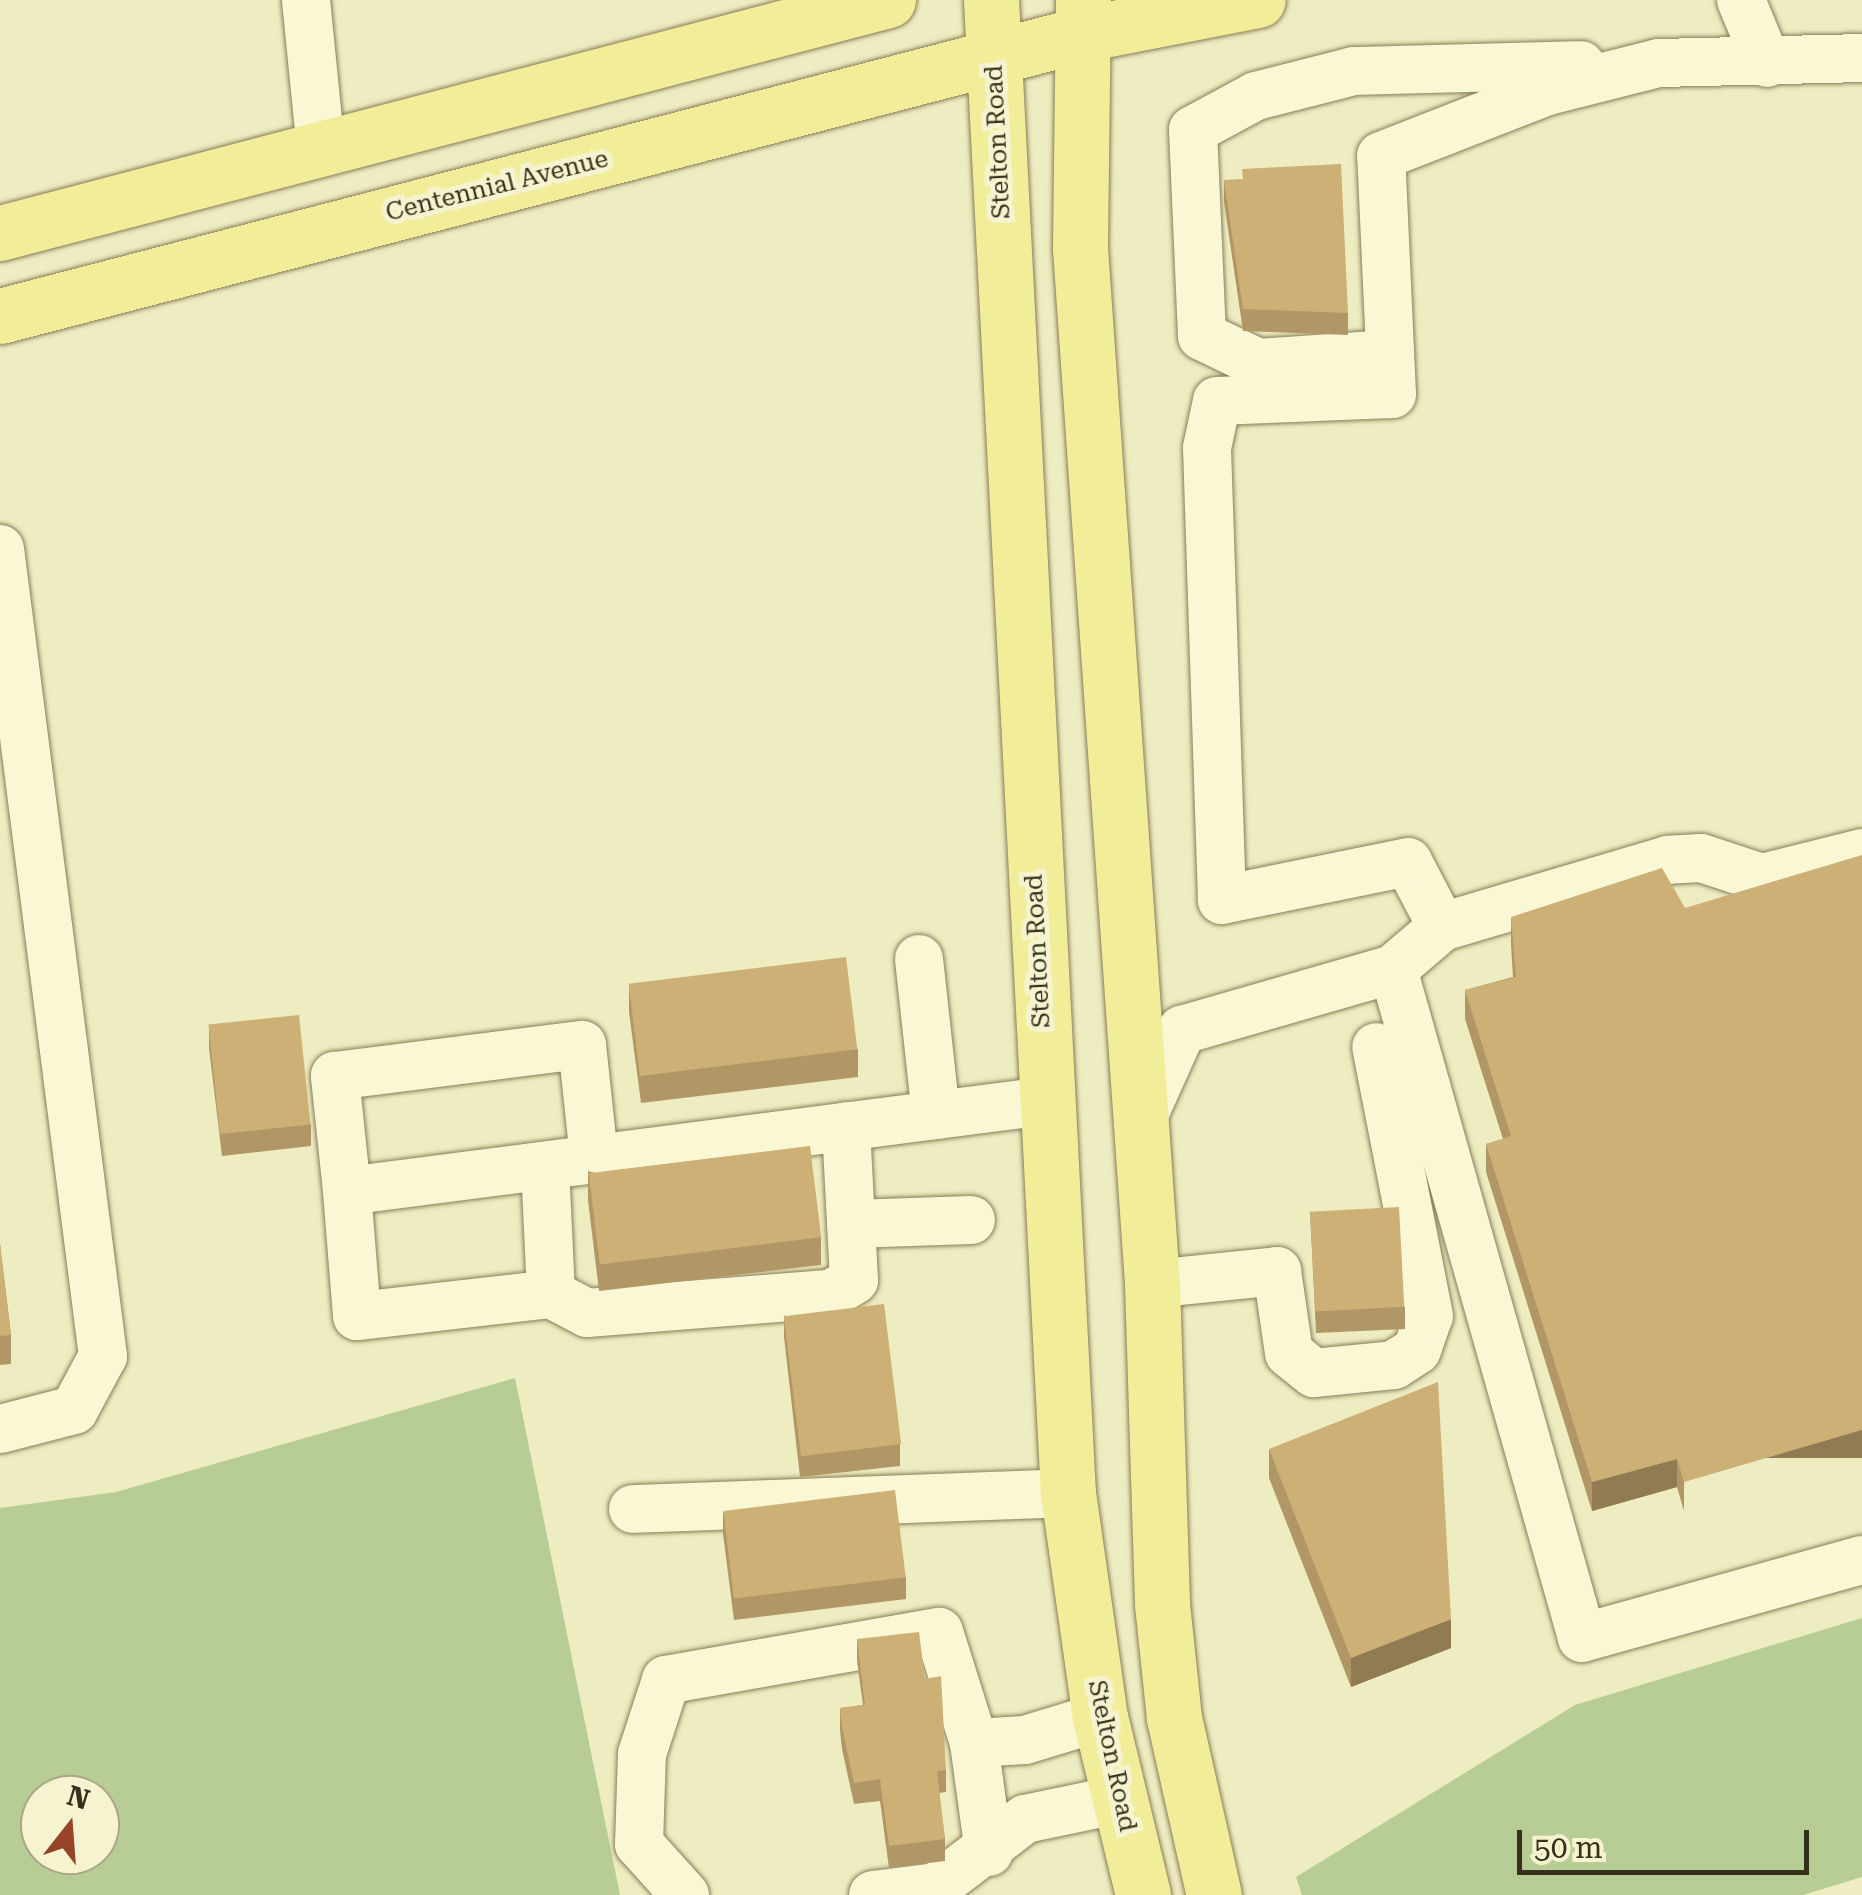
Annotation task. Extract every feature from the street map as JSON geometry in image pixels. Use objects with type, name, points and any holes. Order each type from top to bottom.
[{"type":"main road","points":[[0,233],[888,0]]},
{"type":"main road","name":"Stelton Road","points":[[991,0],[1068,1494],[1100,1717],[1143,1895]]},
{"type":"main road","name":"Centennial Avenue","points":[[0,316],[994,57],[1083,17],[1258,0]]},
{"type":"main road","points":[[1083,17],[1080,248],[1152,1284],[1174,1718],[1214,1895]]},
{"type":"lane","points":[[306,0],[321,149]]},
{"type":"lane","points":[[1741,0],[1767,63]]},
{"type":"lane","points":[[1391,374],[1258,363],[1202,336],[1193,130],[1217,110],[1354,71],[1862,58]]},
{"type":"lane","points":[[1391,374],[1381,156],[1548,91],[1660,63]]},
{"type":"lane","points":[[1391,374],[1217,401],[1207,448],[1222,900],[1408,862],[1442,927]]},
{"type":"lane","points":[[0,548],[14,778],[103,1356],[74,1410],[0,1429]]},
{"type":"lane","points":[[1139,1127],[1155,1072],[1182,1030],[1393,969],[1442,927],[1668,860],[1701,858],[1762,878],[1862,853]]},
{"type":"lane","points":[[918,959],[936,1114]]},
{"type":"lane","points":[[1393,969],[1582,1638],[1862,1560]]},
{"type":"lane","points":[[594,1158],[582,1045],[335,1076],[358,1316],[551,1294],[587,1313],[831,1294],[854,1280],[846,1126]]},
{"type":"lane","points":[[1152,1284],[1277,1271],[1289,1354],[1314,1373],[1394,1365],[1426,1335],[1376,1047]]},
{"type":"lane","points":[[348,1191],[1045,1101]]},
{"type":"lane","points":[[545,1166],[551,1294]]},
{"type":"lane","points":[[851,1224],[971,1220]]},
{"type":"lane","points":[[633,1509],[1068,1494]]},
{"type":"lane","points":[[685,1895],[639,1844],[642,1754],[666,1680],[939,1632],[974,1743],[989,1852]]},
{"type":"lane","points":[[974,1743],[1025,1740],[1100,1717]]},
{"type":"lane","points":[[873,1895],[936,1886],[989,1852],[1026,1819],[1121,1799]]},
{"type":"green space","points":[[515,1378],[620,1895],[0,1895],[0,1508],[116,1492]]},
{"type":"green space","points":[[1862,1618],[1862,1877],[1803,1895],[1302,1895],[1296,1877],[1575,1705]]},
{"type":"building","points":[[1341,164],[1348,313],[1243,309],[1224,180],[1243,179],[1242,169]]},
{"type":"building","points":[[1862,855],[1862,1430],[1684,1482],[1677,1459],[1592,1482],[1486,1144],[1511,1136],[1465,990],[1516,977],[1511,917],[1662,868],[1685,908]]},
{"type":"building","points":[[846,957],[857,1049],[640,1076],[629,984]]},
{"type":"building","points":[[299,1015],[310,1124],[220,1134],[208,1025]]},
{"type":"building","points":[[810,1146],[821,1237],[600,1264],[589,1173]]},
{"type":"building","points":[[1399,1207],[1404,1307],[1315,1312],[1310,1212]]},
{"type":"building","points":[[0,1244],[11,1335],[0,1336]]},
{"type":"building","points":[[884,1304],[901,1444],[801,1456],[784,1316]]},
{"type":"building","points":[[1438,1382],[1451,1619],[1351,1658],[1269,1449]]},
{"type":"building","points":[[895,1490],[906,1577],[734,1598],[723,1511]]},
{"type":"building","points":[[919,1632],[925,1679],[941,1676],[946,1770],[937,1771],[945,1839],[889,1846],[880,1779],[854,1783],[840,1708],[865,1705],[857,1639]]}]
